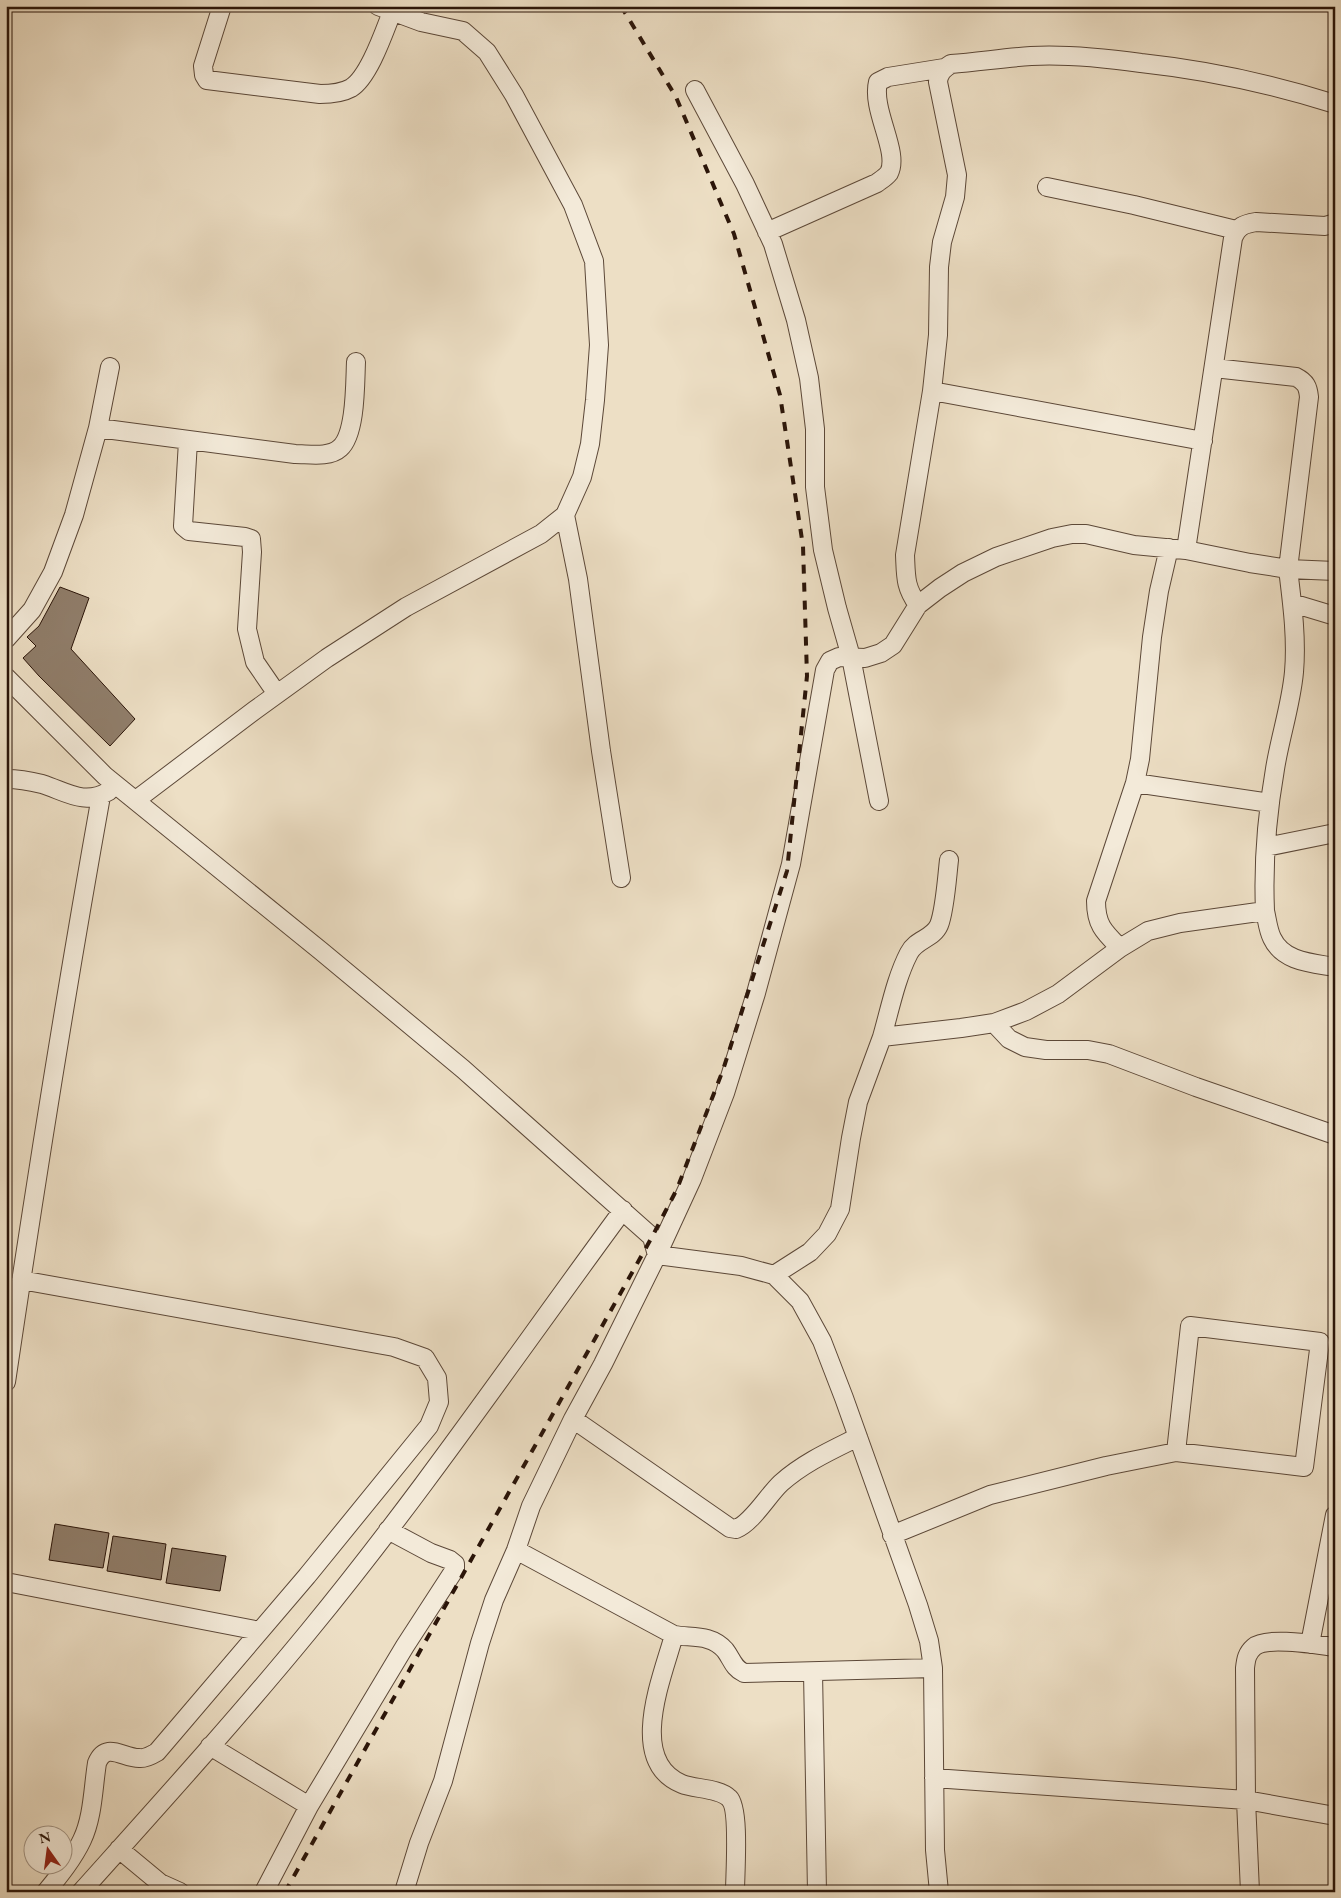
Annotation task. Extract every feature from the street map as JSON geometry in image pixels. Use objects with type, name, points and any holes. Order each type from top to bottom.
[{"type":"street","points":[[136,800],[327,658],[406,607],[541,534],[565,515],[582,477],[590,444],[596,400],[599,345],[594,261],[573,205],[514,95],[487,52],[463,32],[421,22],[385,9],[364,76],[352,88],[337,93],[320,94],[208,80],[204,75],[203,66],[222,6]]},
{"type":"street","points":[[767,232],[877,183],[888,175],[891,166],[891,155],[876,92],[878,82],[888,77],[944,68],[951,64],[1031,56],[1099,57],[1181,67],[1246,80],[1335,104]]},
{"type":"street","points":[[918,605],[910,594],[906,580],[906,555],[932,391],[938,335],[939,267],[942,242],[955,197],[957,175],[938,82],[939,75],[944,68]]},
{"type":"street","points":[[695,90],[745,184],[773,244],[796,320],[809,378],[815,428],[815,487],[823,550],[851,657],[879,802]]},
{"type":"street","points":[[1047,187],[1134,205],[1236,230]]},
{"type":"street","points":[[1120,948],[1102,930],[1096,916],[1096,901],[1135,784],[1144,728],[1152,637],[1159,591],[1177,548],[1203,440],[1233,238],[1236,230],[1245,224],[1256,222],[1325,226],[1335,223]]},
{"type":"street","points":[[98,428],[295,454],[324,454],[339,449],[347,440],[351,426],[356,362]]},
{"type":"street","points":[[6,639],[32,610],[53,572],[74,515],[98,428],[110,366]]},
{"type":"street","points":[[1214,368],[1296,377],[1304,381],[1308,388],[1309,397],[1288,569],[1292,603],[1294,671],[1288,714],[1275,768],[1270,803],[1264,889],[1265,911],[1271,937],[1280,951],[1294,958],[1335,967]]},
{"type":"street","points":[[932,391],[1203,440]]},
{"type":"street","points":[[188,441],[183,526],[189,530],[250,539],[252,552],[248,638],[254,662],[277,694]]},
{"type":"street","points":[[565,515],[578,579],[601,750],[621,878]]},
{"type":"street","points":[[404,1892],[418,1842],[443,1781],[480,1643],[494,1600],[516,1550],[530,1506],[572,1419],[603,1364],[657,1255],[692,1179],[725,1093],[756,993],[791,864],[824,670],[830,661],[839,657],[865,658],[881,654],[893,644],[918,605],[963,573],[996,557],[1052,538],[1072,534],[1086,534],[1134,545],[1177,548],[1288,569],[1335,571]]},
{"type":"street","points":[[1292,603],[1335,616]]},
{"type":"street","points":[[6,677],[105,776],[463,1069],[623,1210],[652,1237],[657,1255]]},
{"type":"street","points":[[6,779],[41,784],[80,798],[92,799],[118,786]]},
{"type":"street","points":[[1135,784],[1270,803]]},
{"type":"street","points":[[6,1382],[68,981],[101,796]]},
{"type":"street","points":[[1266,847],[1335,833]]},
{"type":"street","points":[[774,1275],[810,1252],[828,1234],[840,1209],[858,1102],[882,1037],[896,987],[909,953],[914,945],[930,936],[940,923],[949,860]]},
{"type":"street","points":[[882,1037],[994,1023],[1026,1011],[1058,994],[1120,948],[1148,931],[1180,923],[1265,911]]},
{"type":"street","points":[[994,1023],[1009,1039],[1025,1047],[1046,1050],[1088,1050],[1109,1054],[1196,1087],[1335,1135]]},
{"type":"street","points":[[81,1892],[210,1746],[308,1631],[388,1530],[468,1424],[623,1210]]},
{"type":"street","points":[[657,1255],[741,1266],[774,1275],[800,1301],[822,1340],[918,1605],[929,1641],[933,1668],[935,1850],[939,1892]]},
{"type":"street","points":[[21,1280],[394,1346],[425,1358],[437,1378],[439,1402],[429,1426],[260,1631],[157,1752],[139,1758],[113,1752],[106,1752],[99,1757],[88,1824],[83,1840],[73,1858],[46,1892]]},
{"type":"street","points":[[892,1535],[990,1495],[1106,1466],[1176,1452],[1304,1467],[1320,1342],[1190,1326],[1176,1452]]},
{"type":"street","points":[[572,1419],[730,1528],[736,1529],[745,1524],[782,1482],[810,1462],[858,1437]]},
{"type":"street","points":[[1310,1644],[1335,1515]]},
{"type":"street","points":[[264,1892],[309,1806],[405,1646],[455,1569],[455,1564],[450,1560],[431,1553],[388,1530]]},
{"type":"street","points":[[516,1550],[674,1635],[702,1636],[715,1642],[724,1649],[737,1670],[744,1673],[933,1668]]},
{"type":"street","points":[[6,1582],[260,1631]]},
{"type":"street","points":[[674,1635],[652,1716],[650,1736],[653,1753],[663,1771],[681,1784],[720,1793],[729,1797],[734,1806],[736,1819],[735,1892]]},
{"type":"street","points":[[1250,1892],[1246,1800],[1245,1668],[1247,1656],[1256,1646],[1271,1642],[1335,1647]]},
{"type":"street","points":[[813,1672],[817,1892]]},
{"type":"street","points":[[210,1746],[309,1806]]},
{"type":"street","points":[[934,1778],[1246,1800],[1335,1816]]},
{"type":"street","points":[[119,1850],[157,1887],[180,1892]]},
{"type":"building","points":[[60,587],[89,598],[71,649],[135,719],[110,746],[23,658],[36,646],[27,637],[39,626]]},
{"type":"building","points":[[55,1524],[109,1533],[103,1568],[49,1560]]},
{"type":"building","points":[[113,1536],[166,1544],[161,1580],[107,1571]]},
{"type":"building","points":[[172,1548],[226,1556],[220,1591],[166,1583]]},
{"type":"railway","points":[[285,1892],[652,1237],[677,1189],[723,1070],[787,871],[807,676],[803,546],[780,395],[734,234],[676,97],[621,6]]}]
